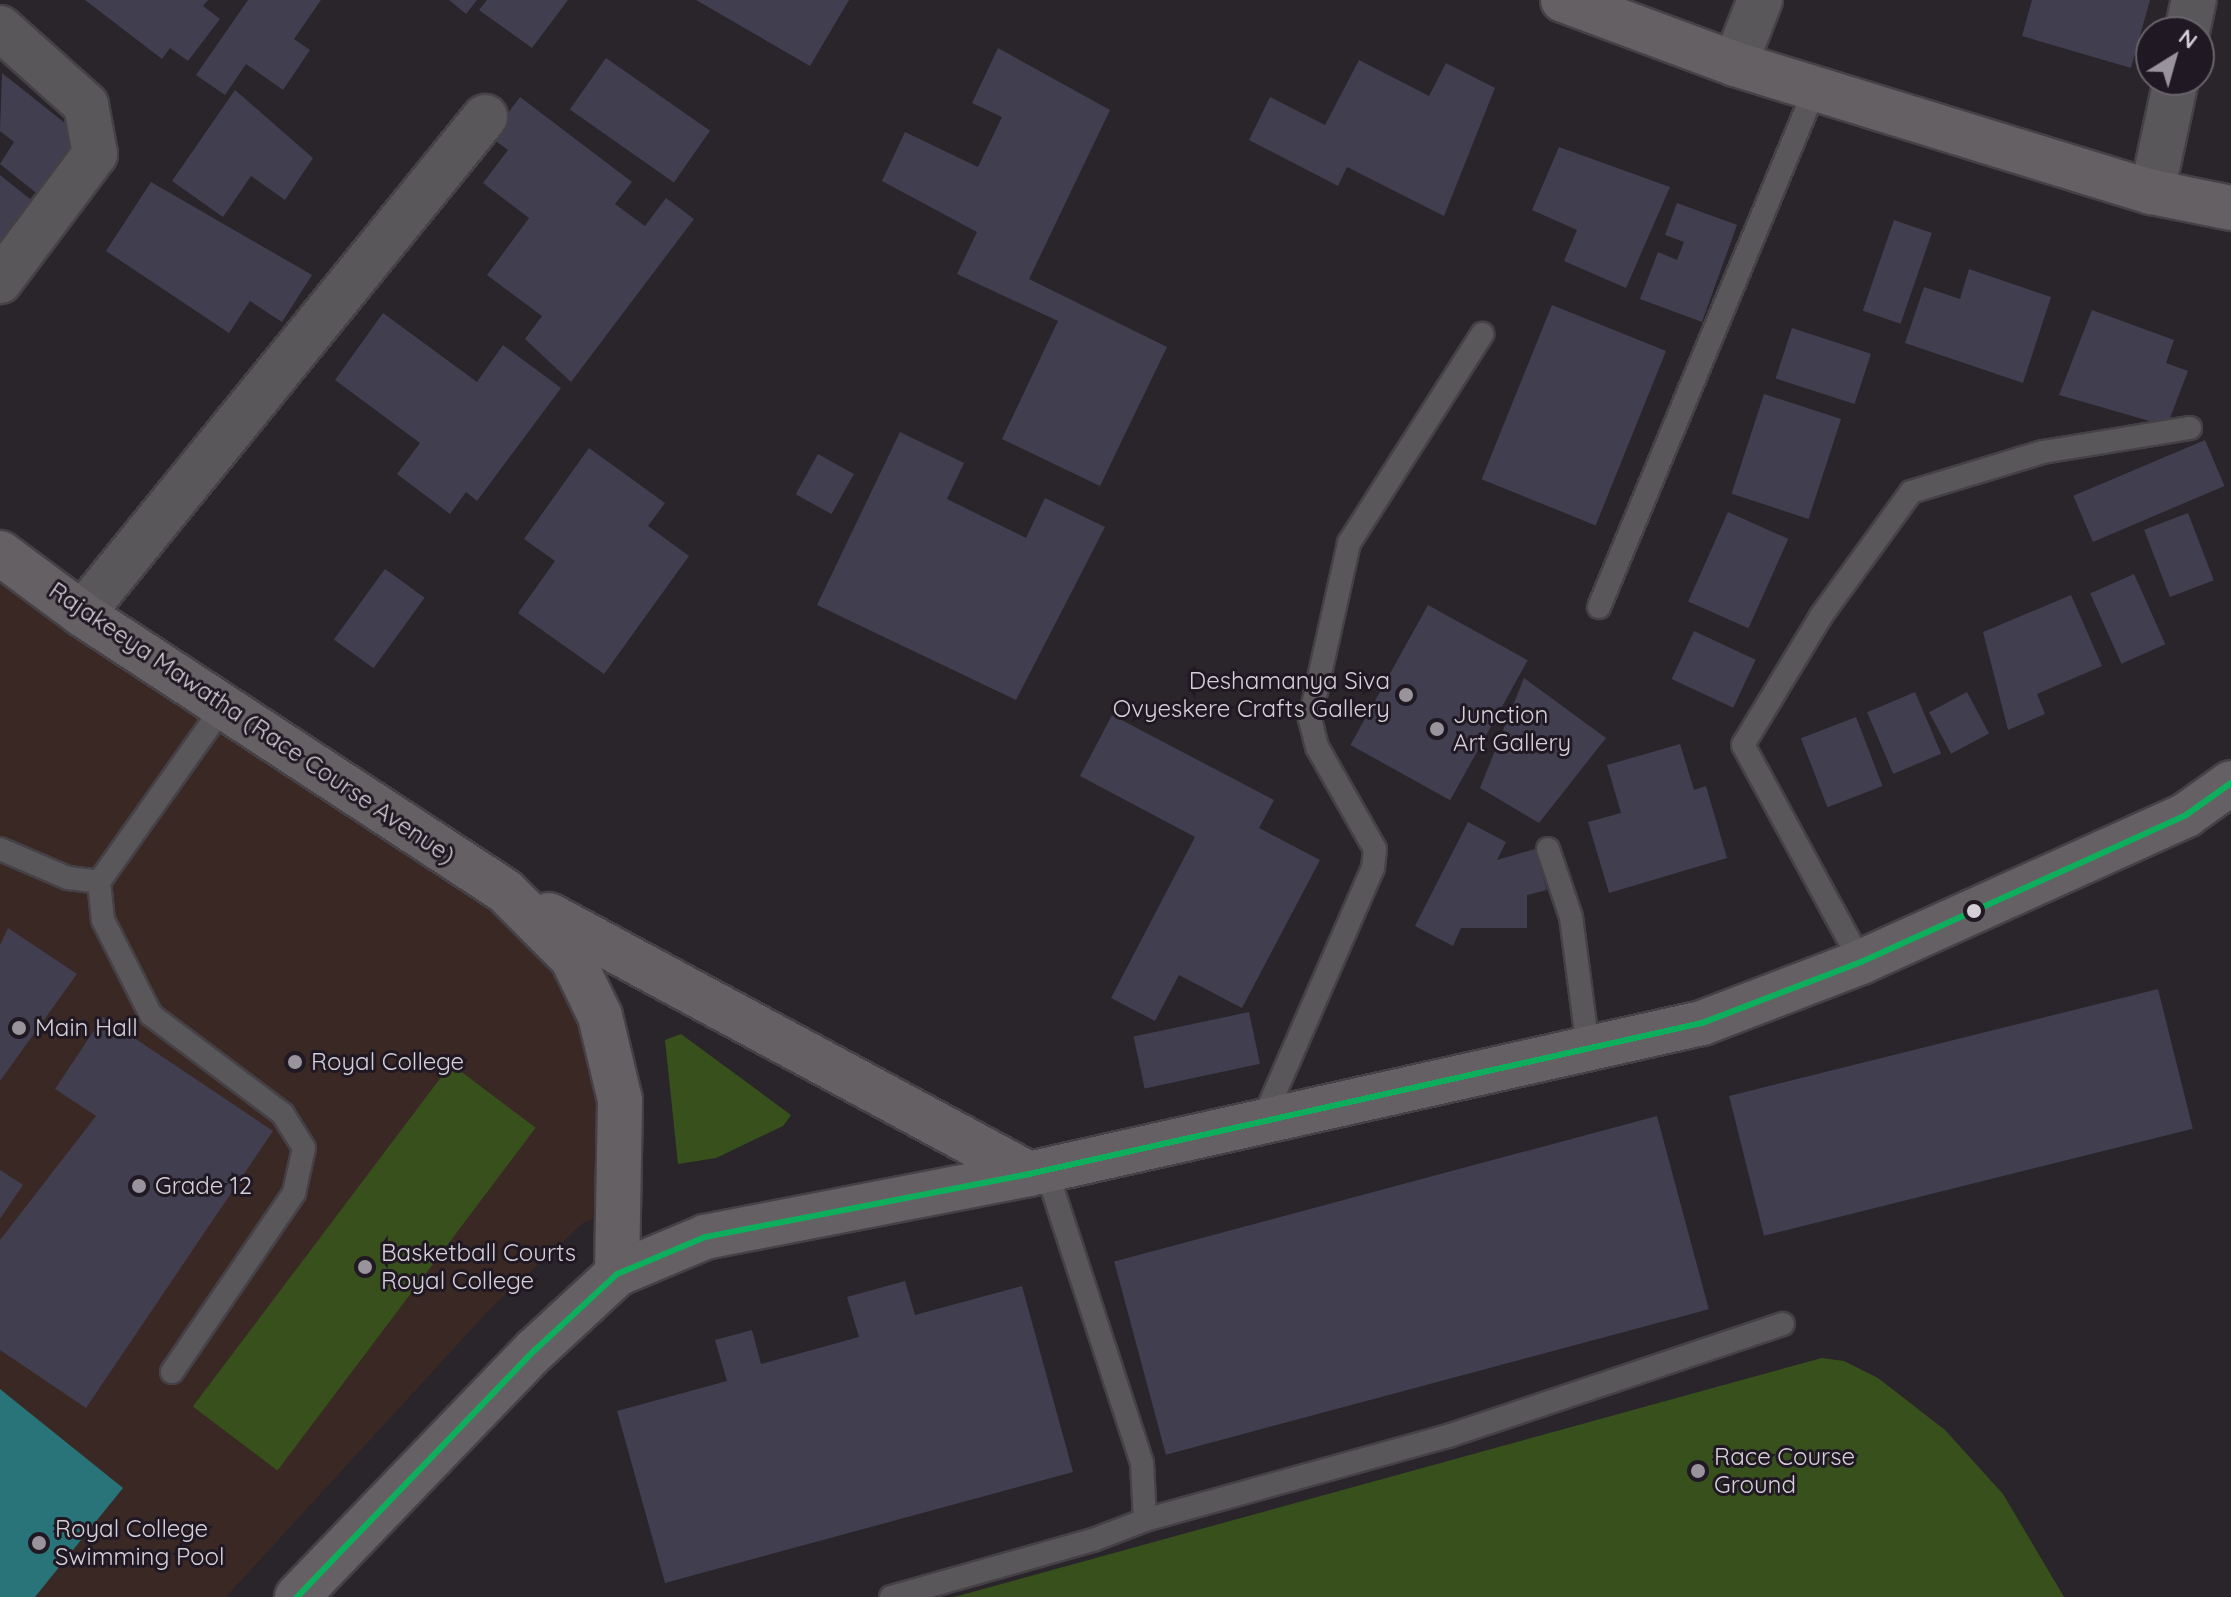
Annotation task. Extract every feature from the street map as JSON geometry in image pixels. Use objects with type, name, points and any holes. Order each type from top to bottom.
[{"type":"main road","points":[[1563,0],[1735,64],[1815,89],[2152,192],[2231,208]]},
{"type":"main road","name":"Rajakeeya Mawatha (Race Course Avenue)","points":[[0,553],[82,614],[505,891],[1037,1172]]},
{"type":"main road","points":[[297,1597],[535,1350],[617,1274],[705,1237],[1037,1172],[1702,1023],[1861,962],[2186,815],[2231,783]]},
{"type":"main road","name":"Rajakeeya Mawatha (Race Course Avenue)","points":[[505,891],[572,958],[600,1016],[620,1100],[617,1274]]},
{"type":"street","points":[[1735,64],[1760,0]]},
{"type":"street","points":[[0,28],[86,105],[95,154],[0,281]]},
{"type":"street","points":[[2152,192],[2173,96]]},
{"type":"street","points":[[82,614],[485,117]]},
{"type":"lane","points":[[1599,607],[1815,89]]},
{"type":"lane","points":[[1262,1122],[1373,868],[1375,849],[1317,747],[1310,719],[1349,543],[1482,334]]},
{"type":"lane","points":[[1861,962],[1743,745],[1821,616],[1911,492],[2043,452],[2190,428]]},
{"type":"lane","points":[[172,1372],[294,1193],[304,1148],[283,1114],[151,1015],[103,920],[99,882],[223,707]]},
{"type":"lane","points":[[0,849],[68,878],[99,882]]},
{"type":"lane","points":[[1548,849],[1571,917],[1588,1048]]},
{"type":"lane","points":[[1037,1172],[1142,1463],[1145,1520]]},
{"type":"lane","points":[[891,1597],[1093,1540],[1145,1520],[1448,1436],[1783,1324]]},
{"type":"shaded area","name":"Royal College","points":[[0,578],[492,906],[556,969],[581,1022],[600,1102],[602,1215],[583,1223],[492,1307],[226,1597],[0,1597]]},
{"type":"green space","points":[[681,1034],[791,1115],[783,1126],[716,1158],[678,1164],[665,1040]]},
{"type":"green space","name":"Basketball Courts Royal College","points":[[451,1064],[536,1128],[277,1470],[193,1407]]},
{"type":"green space","name":"Race Course Ground","points":[[1822,1358],[1844,1361],[1878,1378],[1945,1430],[2003,1494],[2064,1597],[954,1597]]},
{"type":"water","name":"Royal College Swimming Pool","points":[[0,1389],[123,1488],[35,1597],[0,1597]]},
{"type":"building","points":[[85,0],[208,0],[203,6],[220,19],[188,61],[170,48],[162,59]]},
{"type":"building","points":[[248,0],[321,0],[294,39],[310,50],[283,90],[246,64],[225,95],[196,75]]},
{"type":"building","points":[[449,0],[477,0],[466,14]]},
{"type":"building","points":[[487,0],[568,0],[532,48],[479,10]]},
{"type":"building","points":[[696,0],[849,0],[810,66]]},
{"type":"building","points":[[2032,0],[2150,0],[2146,16],[2135,16],[2135,54],[2131,68],[2022,36]]},
{"type":"building","points":[[998,48],[1110,110],[1029,279],[1167,347],[1100,486],[1002,439],[1058,321],[957,274],[977,232],[882,181],[905,132],[978,167],[1002,117],[972,103]]},
{"type":"building","points":[[606,58],[710,131],[674,182],[570,110]]},
{"type":"building","points":[[1359,60],[1429,96],[1446,63],[1495,88],[1444,216],[1347,167],[1338,186],[1249,140],[1270,97],[1325,125]]},
{"type":"building","points":[[2,73],[80,135],[40,196],[0,164],[14,142],[0,131]]},
{"type":"building","points":[[235,90],[313,158],[285,200],[251,176],[223,217],[172,181]]},
{"type":"building","points":[[520,97],[632,182],[615,204],[645,226],[666,198],[694,219],[571,382],[525,339],[542,316],[487,275],[529,218],[483,183],[508,150],[490,137]]},
{"type":"building","points":[[1559,147],[1670,187],[1626,288],[1564,261],[1577,230],[1532,210]]},
{"type":"building","points":[[0,175],[35,203],[0,247]]},
{"type":"building","points":[[151,182],[312,275],[282,322],[250,301],[229,333],[106,251]]},
{"type":"building","points":[[1677,203],[1737,225],[1702,322],[1640,299],[1658,252],[1677,260],[1684,242],[1665,235]]},
{"type":"building","points":[[1894,220],[1932,233],[1901,324],[1863,311]]},
{"type":"building","points":[[1969,269],[2051,297],[2023,383],[1905,343],[1924,287],[1960,299]]},
{"type":"building","points":[[1552,305],[1666,351],[1596,525],[1482,479]]},
{"type":"building","points":[[2092,310],[2174,340],[2166,363],[2188,371],[2167,426],[2059,395]]},
{"type":"building","points":[[383,313],[477,382],[503,345],[561,388],[477,501],[466,492],[450,514],[397,474],[420,443],[335,380]]},
{"type":"building","points":[[1792,328],[1871,354],[1855,404],[1776,378]]},
{"type":"building","points":[[1764,394],[1841,419],[1809,519],[1732,494]]},
{"type":"building","points":[[900,432],[964,463],[947,499],[1026,538],[1045,498],[1105,527],[1016,700],[817,605]]},
{"type":"building","points":[[2205,440],[2225,486],[2093,542],[2073,496]]},
{"type":"building","points":[[589,448],[665,503],[648,526],[689,556],[604,674],[518,613],[555,561],[524,539]]},
{"type":"building","points":[[818,454],[854,474],[832,514],[796,494]]},
{"type":"building","points":[[1728,512],[1788,539],[1748,628],[1688,602]]},
{"type":"building","points":[[2188,513],[2214,580],[2170,597],[2144,530]]},
{"type":"building","points":[[385,569],[425,598],[374,668],[334,639]]},
{"type":"building","points":[[2134,574],[2165,644],[2121,664],[2090,594]]},
{"type":"building","points":[[2071,595],[2102,666],[2037,694],[2045,714],[2008,730],[1983,632]]},
{"type":"building","points":[[1428,605],[1528,660],[1450,800],[1350,745]]},
{"type":"building","points":[[1694,631],[1756,660],[1733,708],[1672,679]]},
{"type":"building","points":[[1524,678],[1606,738],[1539,823],[1480,788]]},
{"type":"building","points":[[1915,692],[1941,754],[1893,774],[1867,712]]},
{"type":"building","points":[[1967,692],[1989,733],[1951,754],[1929,712]]},
{"type":"building","points":[[1112,715],[1274,800],[1259,828],[1320,860],[1242,1008],[1179,975],[1155,1021],[1111,998],[1195,837],[1080,776]]},
{"type":"building","points":[[1856,717],[1883,786],[1827,807],[1801,738]]},
{"type":"building","points":[[1680,744],[1694,790],[1706,786],[1727,858],[1609,893],[1588,822],[1621,813],[1607,765]]},
{"type":"building","points":[[1468,822],[1506,842],[1497,860],[1535,849],[1547,890],[1527,895],[1527,928],[1461,928],[1453,946],[1415,926]]},
{"type":"building","name":"Main Hall","points":[[8,928],[77,974],[0,1081],[0,945]]},
{"type":"building","points":[[2158,989],[2193,1129],[1764,1236],[1729,1096]]},
{"type":"building","points":[[1249,1012],[1260,1064],[1145,1088],[1134,1037]]},
{"type":"building","name":"Grade 12","points":[[103,1017],[273,1131],[86,1408],[0,1350],[0,1240],[96,1116],[55,1089]]},
{"type":"building","points":[[1657,1116],[1709,1309],[1166,1455],[1114,1261]]},
{"type":"building","points":[[0,1170],[23,1185],[0,1219]]},
{"type":"building","points":[[905,1281],[915,1315],[1022,1286],[1073,1472],[665,1583],[617,1411],[727,1381],[715,1340],[752,1330],[761,1364],[859,1337],[847,1297]]},
{"type":"transit line","points":[[297,1597],[535,1350],[617,1274],[705,1237],[1029,1174],[1702,1023],[1861,962],[2186,815],[2231,783]]},
{"type":"place","name":"Deshamanya Siva Ovyeskere Crafts Gallery","points":[[1406,695]]},
{"type":"place","name":"Junction Art Gallery","points":[[1437,729]]},
{"type":"place","name":"Main Hall","points":[[19,1028]]},
{"type":"place","name":"Royal College","points":[[295,1062]]},
{"type":"place","name":"Grade 12","points":[[139,1186]]},
{"type":"place","name":"Basketball Courts Royal College","points":[[365,1267]]},
{"type":"place","name":"Race Course Ground","points":[[1698,1471]]},
{"type":"place","name":"Royal College Swimming Pool","points":[[39,1543]]}]
